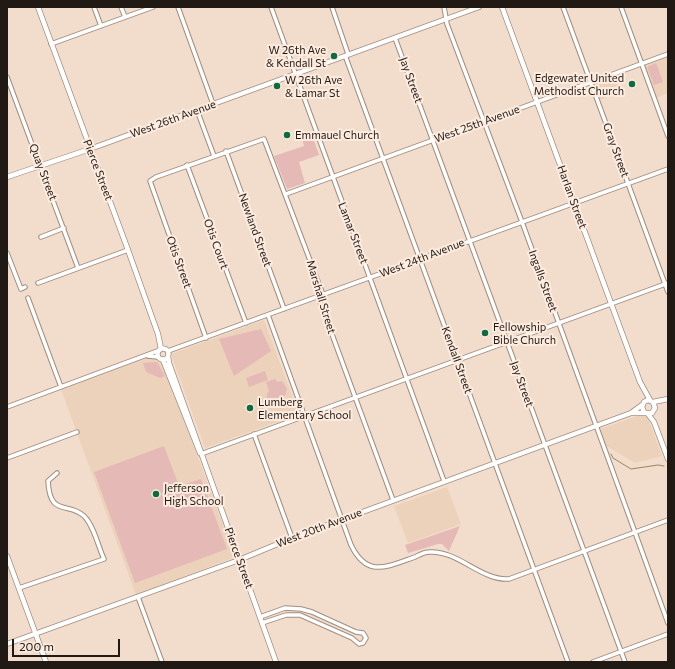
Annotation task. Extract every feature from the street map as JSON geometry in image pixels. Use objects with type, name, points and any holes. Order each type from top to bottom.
[{"type":"street","name":"Pierce Street","points":[[38,7],[128,250],[276,662]]},
{"type":"street","points":[[94,7],[101,26]]},
{"type":"street","points":[[121,7],[125,17]]},
{"type":"street","points":[[51,44],[153,7]]},
{"type":"street","points":[[178,7],[213,104]]},
{"type":"street","name":"Lamar Street","points":[[271,7],[444,481]]},
{"type":"street","name":"Kendall Street","points":[[332,7],[382,159],[568,662]]},
{"type":"street","name":"Ingalls Street","points":[[444,7],[484,122],[668,623]]},
{"type":"street","name":"West 26th Avenue","points":[[7,177],[90,149],[479,7]]},
{"type":"street","name":"Harlan Street","points":[[502,7],[641,386],[643,404],[646,413]]},
{"type":"street","name":"Gray Street","points":[[563,7],[668,292]]},
{"type":"street","points":[[621,7],[668,136]]},
{"type":"street","name":"Jay Street","points":[[395,38],[625,662]]},
{"type":"street","name":"West 25th Avenue","points":[[286,194],[668,54]]},
{"type":"street","name":"Quay Street","points":[[7,77],[9,87],[78,268]]},
{"type":"street","points":[[197,110],[214,156]]},
{"type":"street","name":"Marshall Street","points":[[226,151],[264,139],[322,292],[319,299],[393,500]]},
{"type":"street","points":[[187,165],[226,151]]},
{"type":"street","name":"Newland Street","points":[[226,151],[284,309]]},
{"type":"street","name":"Otis Street","points":[[187,165],[153,178],[150,181],[206,338]]},
{"type":"street","name":"Otis Court","points":[[187,165],[246,323]]},
{"type":"street","name":"West 24th Avenue","points":[[7,407],[147,356],[177,349],[668,168]]},
{"type":"street","points":[[41,237],[64,228]]},
{"type":"street","points":[[38,283],[128,250]]},
{"type":"street","points":[[7,253],[23,288]]},
{"type":"street","points":[[201,454],[666,284]]},
{"type":"street","points":[[28,298],[61,387]]},
{"type":"street","points":[[268,315],[356,555],[368,566],[386,567],[428,552],[440,553],[498,579],[509,579],[668,520]]},
{"type":"street","points":[[161,358],[165,352]]},
{"type":"street","points":[[161,358],[165,352]]},
{"type":"street","name":"West 24th Avenue","points":[[147,356],[161,358]]},
{"type":"street","name":"Pierce Street","points":[[161,358],[198,451],[201,454]]},
{"type":"street","name":"Harlan Street","points":[[641,386],[652,401],[655,409]]},
{"type":"street","points":[[652,401],[668,400]]},
{"type":"street","points":[[668,400],[646,413],[654,422],[668,459]]},
{"type":"street","name":"West 20th Avenue","points":[[7,644],[239,560],[342,519],[631,413],[643,404],[652,401]]},
{"type":"street","points":[[654,422],[655,409]]},
{"type":"street","name":"West 20th Avenue","points":[[631,413],[646,413]]},
{"type":"street","points":[[7,458],[77,432]]},
{"type":"street","points":[[254,434],[292,538]]},
{"type":"street","points":[[19,588],[104,559],[89,523],[84,516],[77,511],[66,509],[54,504],[48,492],[48,481],[57,473]]},
{"type":"street","points":[[7,556],[46,662]]},
{"type":"street","points":[[7,573],[12,571]]},
{"type":"street","points":[[138,596],[162,662]]},
{"type":"street","points":[[260,617],[285,608],[304,609],[356,632],[363,633],[366,638],[363,643],[359,644],[352,638],[300,615],[286,615],[262,623]]},
{"type":"street","points":[[593,662],[668,634]]},
{"type":"shaded area","points":[[668,56],[668,93],[656,98],[645,65]]},
{"type":"shaded area","points":[[656,63],[663,82],[654,85],[647,67]]},
{"type":"shaded area","points":[[617,75],[623,91],[600,100],[595,84]]},
{"type":"shaded area","points":[[312,135],[319,155],[299,162],[305,183],[287,189],[274,156],[304,146],[302,138]]},
{"type":"shaded area","points":[[264,320],[299,414],[205,448],[171,354]]},
{"type":"shaded area","points":[[261,329],[271,351],[234,376],[219,339]]},
{"type":"shaded area","name":"Jefferson High School","points":[[160,353],[234,555],[232,558],[136,595],[61,389]]},
{"type":"shaded area","points":[[157,362],[165,376],[160,378],[146,372],[143,363]]},
{"type":"shaded area","points":[[265,371],[268,380],[249,387],[246,378]]},
{"type":"shaded area","points":[[275,379],[277,382],[282,381],[287,389],[285,396],[267,403],[267,394],[269,391],[266,382]]},
{"type":"shaded area","points":[[646,413],[662,456],[635,463],[605,445],[600,429]]},
{"type":"shaded area","points":[[164,446],[179,486],[201,479],[227,549],[135,583],[94,472]]},
{"type":"shaded area","points":[[447,487],[461,524],[408,543],[394,506]]},
{"type":"shaded area","points":[[460,526],[449,551],[442,544],[438,544],[408,553],[405,545]]},
{"type":"waterway","points":[[611,454],[613,458],[631,469],[658,465],[664,466]]},
{"type":"place","name":"W 26th Ave & Kendall St","points":[[334,56]]},
{"type":"place","name":"Edgewater United Methodist Church","points":[[632,84]]},
{"type":"place","name":"W 26th Ave & Lamar St","points":[[277,86]]},
{"type":"place","name":"Emmauel Church","points":[[287,135]]},
{"type":"place","name":"Fellowship Bible Church","points":[[485,333]]},
{"type":"place","name":"Lumberg Elementary School","points":[[250,408]]},
{"type":"place","name":"Jefferson High School","points":[[156,494]]}]
